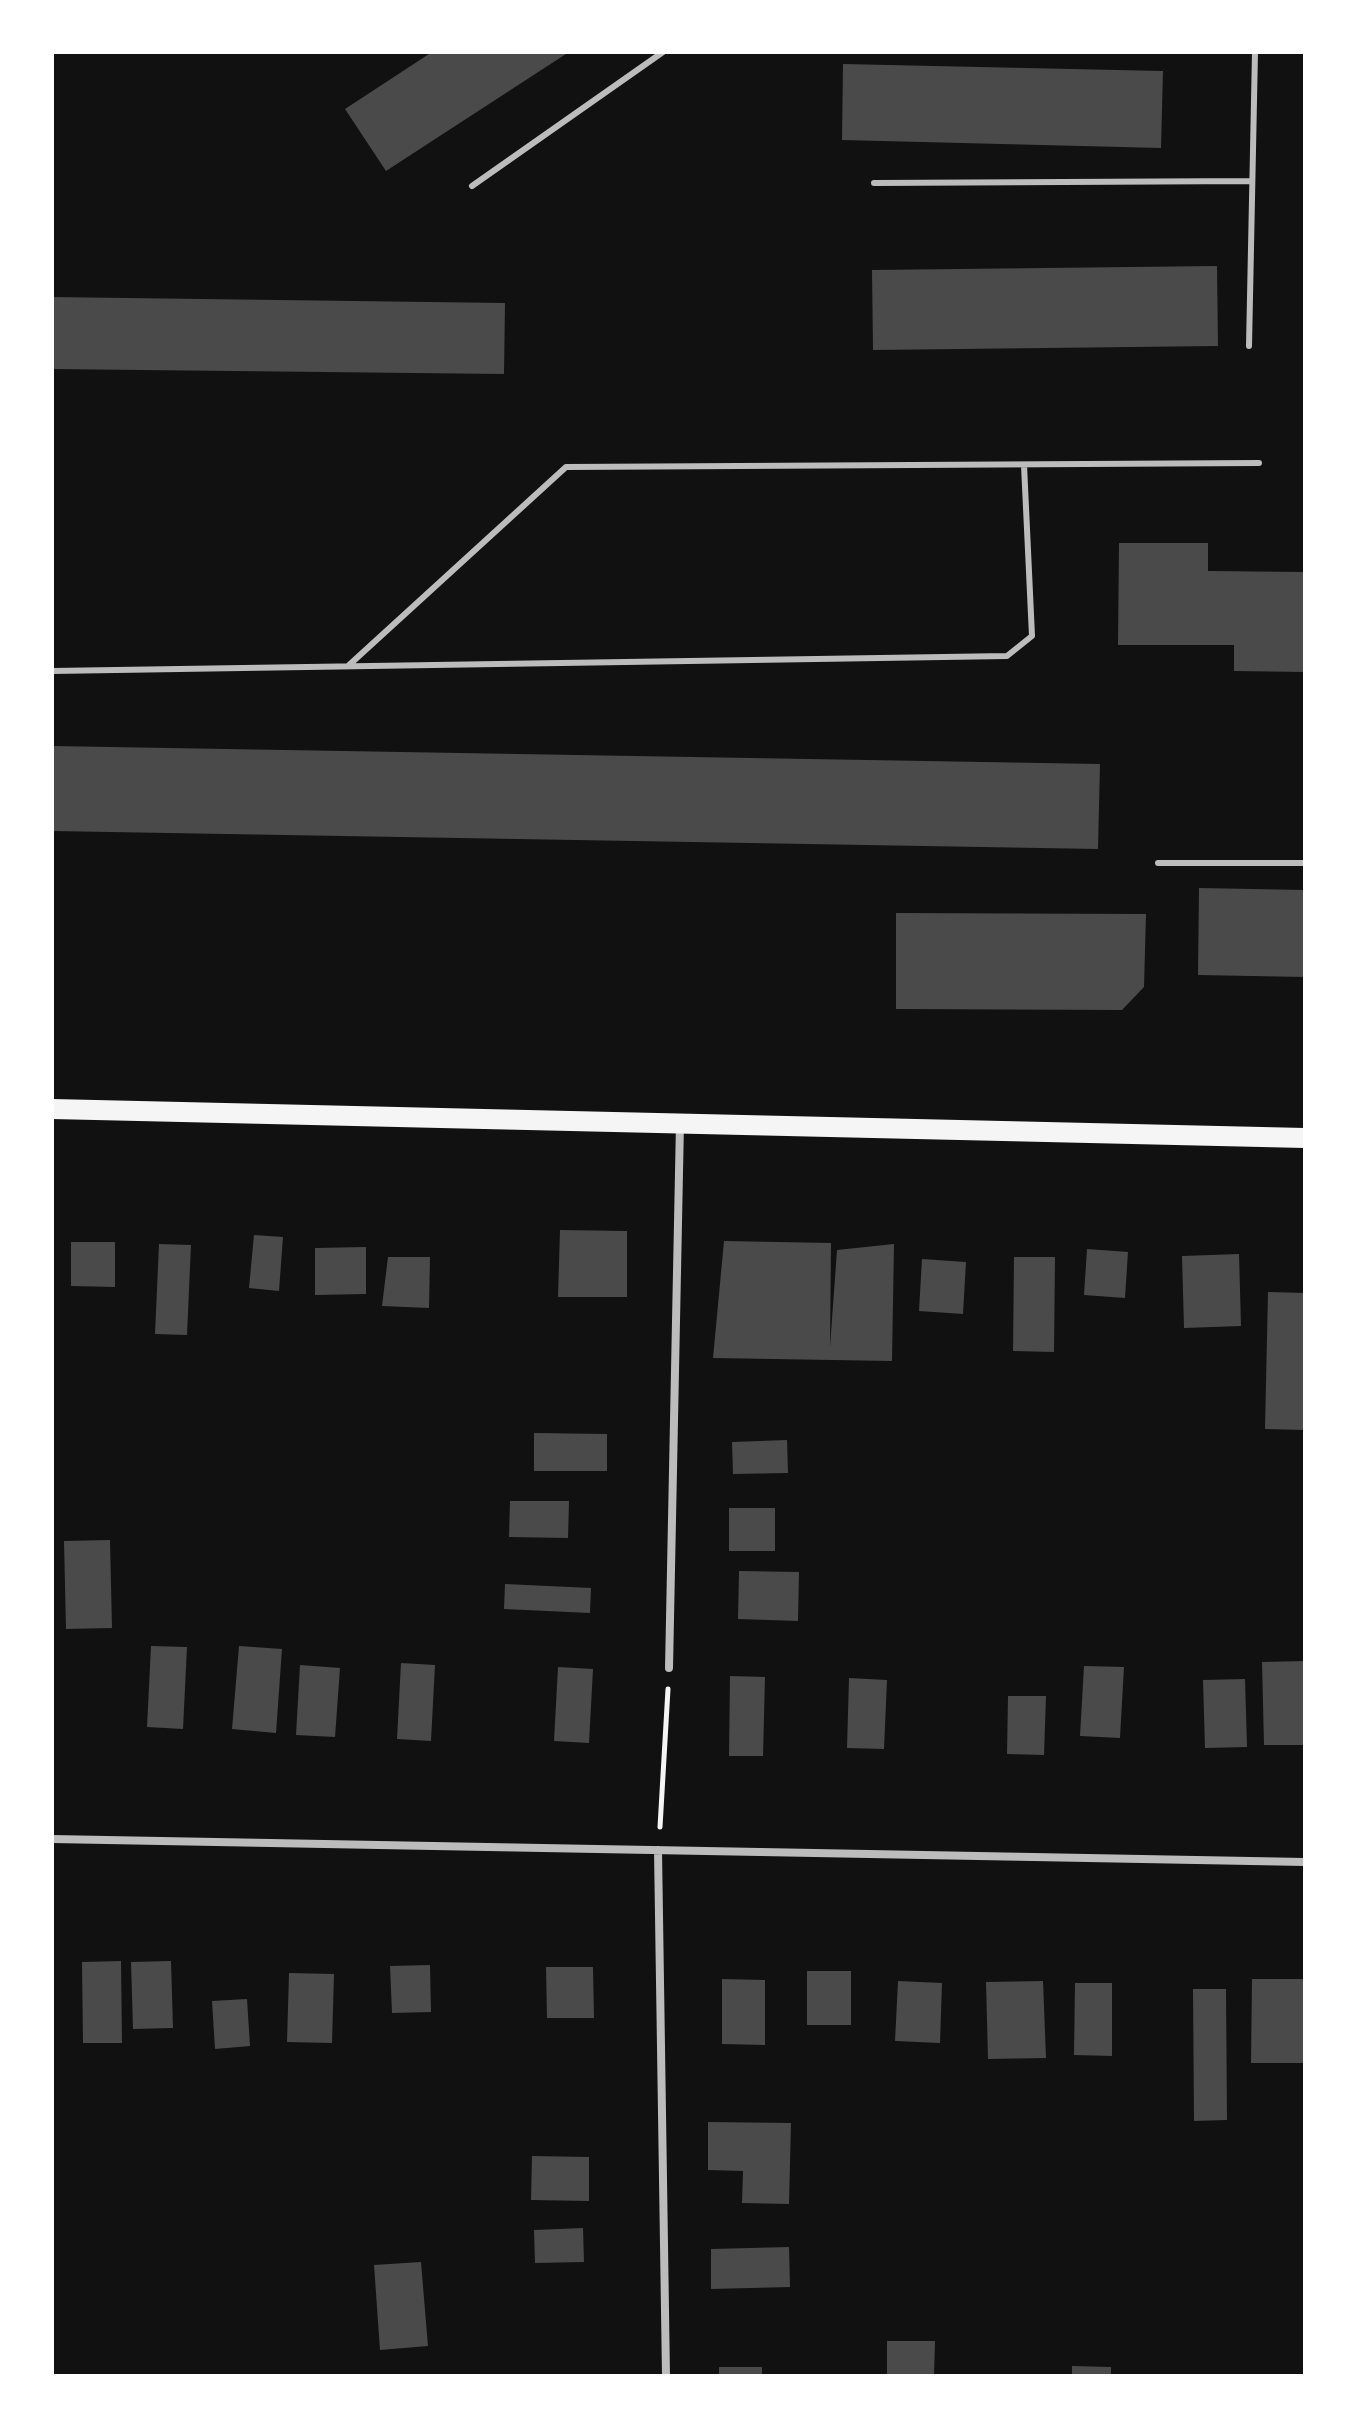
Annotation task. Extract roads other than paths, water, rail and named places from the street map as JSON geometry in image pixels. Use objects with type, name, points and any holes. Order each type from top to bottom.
[{"type":"main road","points":[[52,1109],[1305,1138]]},
{"type":"street","points":[[669,1668],[680,1122]]},
{"type":"street","points":[[52,1839],[1305,1862]]},
{"type":"street","points":[[658,1850],[666,2376]]},
{"type":"lane","points":[[472,186],[663,52]]},
{"type":"lane","points":[[1249,346],[1255,52]]},
{"type":"lane","points":[[874,183],[1252,181]]},
{"type":"lane","points":[[347,667],[566,467],[1259,463]]},
{"type":"lane","points":[[52,671],[1007,656],[1032,636],[1024,465]]},
{"type":"lane","points":[[1158,863],[1305,863]]}]
